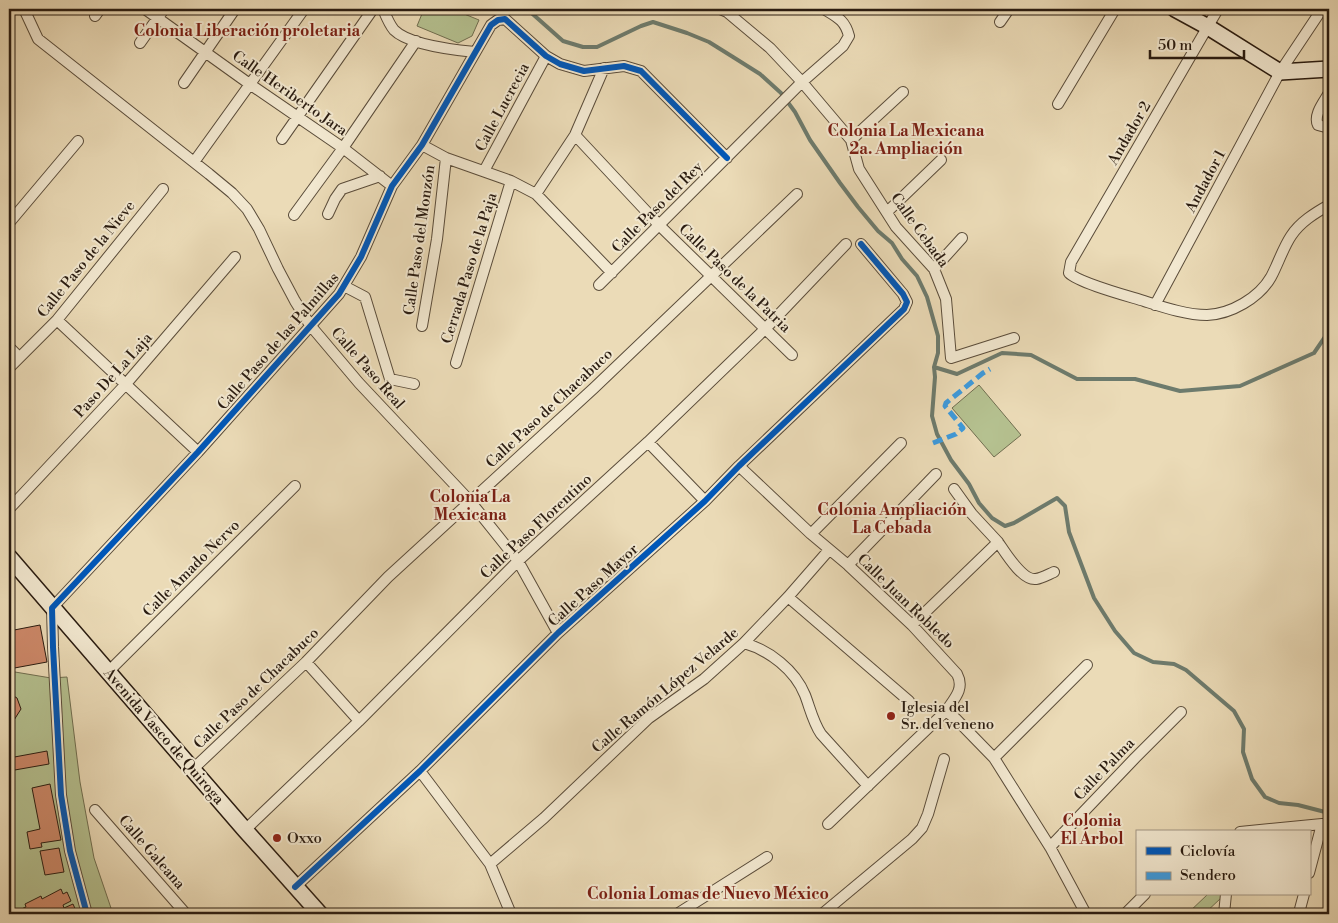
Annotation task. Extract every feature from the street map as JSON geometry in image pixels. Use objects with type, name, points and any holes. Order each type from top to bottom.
[{"type":"main road","points":[[1175,9],[1208,27],[1280,72],[1329,69]]},
{"type":"main road","name":"Avenida Vasco de Quiroga","points":[[9,557],[318,914]]},
{"type":"street","name":"Calle Paso Real","points":[[24,9],[38,38],[232,193],[247,209],[291,293],[310,324],[359,383],[470,501],[518,561],[558,633]]},
{"type":"street","name":"Calle Heriberto Jara","points":[[146,9],[251,85],[343,148],[392,186]]},
{"type":"street","points":[[140,43],[164,9]]},
{"type":"street","points":[[184,83],[236,9]]},
{"type":"street","points":[[194,162],[304,9]]},
{"type":"street","points":[[282,139],[373,9]]},
{"type":"street","points":[[383,9],[386,18],[395,30],[416,41],[445,49],[475,52]]},
{"type":"street","name":"Calle Cebada","points":[[720,9],[727,12],[770,48],[799,85],[851,140],[859,169],[896,227],[934,269],[946,299],[951,358],[1014,338]]},
{"type":"street","name":"Calle Paso del Rey","points":[[599,285],[799,85],[844,46],[849,36],[846,25],[824,9]]},
{"type":"street","points":[[1000,22],[1009,9]]},
{"type":"street","points":[[1058,104],[1114,9]]},
{"type":"street","name":"Andador 2","points":[[1155,305],[1078,278],[1069,273],[1071,262],[1218,9]]},
{"type":"street","name":"Andador 1","points":[[1155,305],[1280,72],[1322,9]]},
{"type":"street","name":"Calle Paso de las Palmillas","points":[[52,608],[198,452],[338,294],[362,257],[392,186],[422,145],[491,24],[498,20],[506,19],[546,56]]},
{"type":"street","points":[[294,215],[343,148],[416,41]]},
{"type":"street","points":[[546,56],[560,64],[584,71],[624,66],[641,71],[727,158]]},
{"type":"street","name":"Calle Lucrecia","points":[[484,172],[546,56]]},
{"type":"street","points":[[536,194],[575,135],[604,68]]},
{"type":"street","points":[[851,140],[903,92]]},
{"type":"street","points":[[1329,93],[1317,114],[1316,121],[1318,125],[1329,128]]},
{"type":"street","name":"Calle Paso de la Patria","points":[[575,135],[660,226],[792,355]]},
{"type":"street","points":[[9,223],[78,141]]},
{"type":"street","points":[[422,145],[446,158],[511,181],[536,194],[612,273]]},
{"type":"street","name":"Calle Paso del Monzón","points":[[422,326],[436,239],[446,158]]},
{"type":"street","points":[[887,212],[941,160]]},
{"type":"street","points":[[328,214],[342,189],[380,176]]},
{"type":"street","name":"Cerrada Paso de la Paja","points":[[456,363],[511,181]]},
{"type":"street","name":"Calle Paso de la Nieve","points":[[9,368],[57,320],[163,189]]},
{"type":"street","name":"Calle Paso de Chacabuco","points":[[193,770],[306,662],[388,577],[594,388],[797,194]]},
{"type":"street","points":[[1155,305],[1188,313],[1208,315],[1235,308],[1255,296],[1270,279],[1291,236],[1306,220],[1329,205]]},
{"type":"street","points":[[934,269],[962,238]]},
{"type":"street","name":"Calle Paso Florentino","points":[[246,830],[359,721],[518,561],[648,442],[766,328],[846,244]]},
{"type":"street","name":"Calle Paso Mayor","points":[[295,887],[420,771],[558,633],[705,501],[739,466],[904,309],[907,302],[903,294],[861,244]]},
{"type":"street","name":"Paso De La Laja","points":[[9,509],[125,385],[236,257]]},
{"type":"street","points":[[344,286],[364,297],[390,379],[414,384]]},
{"type":"street","points":[[57,320],[198,452]]},
{"type":"street","points":[[9,347],[19,357]]},
{"type":"street","points":[[648,442],[705,501]]},
{"type":"street","points":[[810,534],[901,443]]},
{"type":"street","name":"Calle Juan Robledo","points":[[739,466],[810,534],[848,565],[912,625],[957,674],[960,680],[960,691],[946,711]]},
{"type":"street","points":[[848,565],[936,474]]},
{"type":"street","name":"Calle Amado Nervo","points":[[108,672],[295,486]]},
{"type":"street","points":[[954,489],[972,514],[1027,577],[1035,580],[1054,572]]},
{"type":"street","points":[[912,625],[998,542]]},
{"type":"street","name":"Calle Ramón López Velarde","points":[[490,864],[544,818],[650,718],[704,679],[744,643],[788,597],[828,550]]},
{"type":"street","points":[[788,597],[908,701]]},
{"type":"street","points":[[52,608],[61,795],[70,851],[87,914]]},
{"type":"street","points":[[744,643],[758,647],[771,655],[796,680],[804,693],[815,725],[821,734],[868,786]]},
{"type":"street","points":[[306,662],[359,721]]},
{"type":"street","points":[[994,758],[1086,665]]},
{"type":"street","points":[[828,824],[946,711],[994,758],[1050,847],[1086,914]]},
{"type":"street","name":"Calle Palma","points":[[1050,847],[1181,712]]},
{"type":"street","points":[[822,914],[912,839],[922,828],[944,759]]},
{"type":"street","points":[[420,771],[490,864],[511,914]]},
{"type":"street","name":"Calle Galeana","points":[[95,810],[186,914]]},
{"type":"street","points":[[1265,830],[1326,825],[1310,870]]},
{"type":"street","points":[[677,914],[767,857]]},
{"type":"street","points":[[1125,914],[1143,896]]},
{"type":"street","points":[[1224,914],[1226,896]]},
{"type":"street","points":[[1300,909],[1303,896]]},
{"type":"green space","points":[[424,9],[452,9],[479,20],[472,36],[458,43],[417,26]]},
{"type":"green space","points":[[979,385],[1021,435],[994,457],[952,408]]},
{"type":"green space","points":[[9,671],[51,678],[67,677],[80,782],[94,858],[113,914],[9,914]]},
{"type":"green space","points":[[1206,896],[1222,896],[1204,914],[1187,914]]},
{"type":"building","points":[[40,625],[47,662],[9,669],[9,631]]},
{"type":"building","points":[[9,693],[17,698],[21,709],[9,728]]},
{"type":"building","points":[[47,751],[49,764],[9,771],[9,758]]},
{"type":"building","points":[[50,784],[61,840],[41,843],[42,847],[30,849],[27,832],[40,829],[32,788]]},
{"type":"building","points":[[59,848],[64,872],[45,875],[40,851]]},
{"type":"building","points":[[61,889],[63,894],[67,892],[71,901],[63,905],[64,908],[73,904],[77,913],[21,914],[19,910],[26,907],[25,904],[41,896],[42,899]]},
{"type":"waterway","points":[[527,9],[563,41],[583,47],[597,47],[653,22],[687,33],[709,42],[760,74],[781,93],[795,112],[810,140],[840,183],[878,231],[892,243],[902,259],[917,276],[927,297],[938,336],[938,353],[934,367],[932,416],[937,434],[951,460],[969,484],[979,503],[992,518],[1005,526],[1014,523],[1057,498],[1065,506],[1069,532],[1094,598],[1115,631],[1134,653],[1153,662],[1174,664],[1186,670],[1234,711],[1244,729],[1243,752],[1252,779],[1265,797],[1279,803],[1298,805],[1329,813]]},
{"type":"waterway","points":[[934,367],[957,374],[1002,353],[1031,355],[1077,379],[1135,379],[1180,391],[1240,386],[1314,353],[1329,331]]},
{"type":"marked path","points":[[933,443],[956,434],[963,428],[945,406],[946,403],[990,369]]},
{"type":"cycle path","points":[[87,914],[70,851],[61,795],[52,608],[198,452],[339,294],[361,257],[392,186],[422,145],[491,25],[498,20],[505,19],[546,56],[560,64],[584,71],[624,66],[641,71],[727,158]]},
{"type":"cycle path","points":[[295,887],[420,771],[558,633],[705,501],[739,466],[904,309],[907,302],[903,294],[861,244]]},
{"type":"place","name":"Iglesia del Sr. del veneno","points":[[891,716]]},
{"type":"place","name":"Oxxo","points":[[277,838]]},
{"type":"district","name":"Colonia Liberación proletaria","points":[[247,30]]},
{"type":"district","name":"Colonia La Mexicana 2a. Ampliación","points":[[906,139]]},
{"type":"district","name":"Colonia La Mexicana","points":[[470,505]]},
{"type":"district","name":"Colonia Ampliación La Cebada","points":[[892,518]]},
{"type":"district","name":"Colonia El Árbol","points":[[1092,829]]},
{"type":"district","name":"Colonia Lomas de Nuevo México","points":[[708,893]]}]
